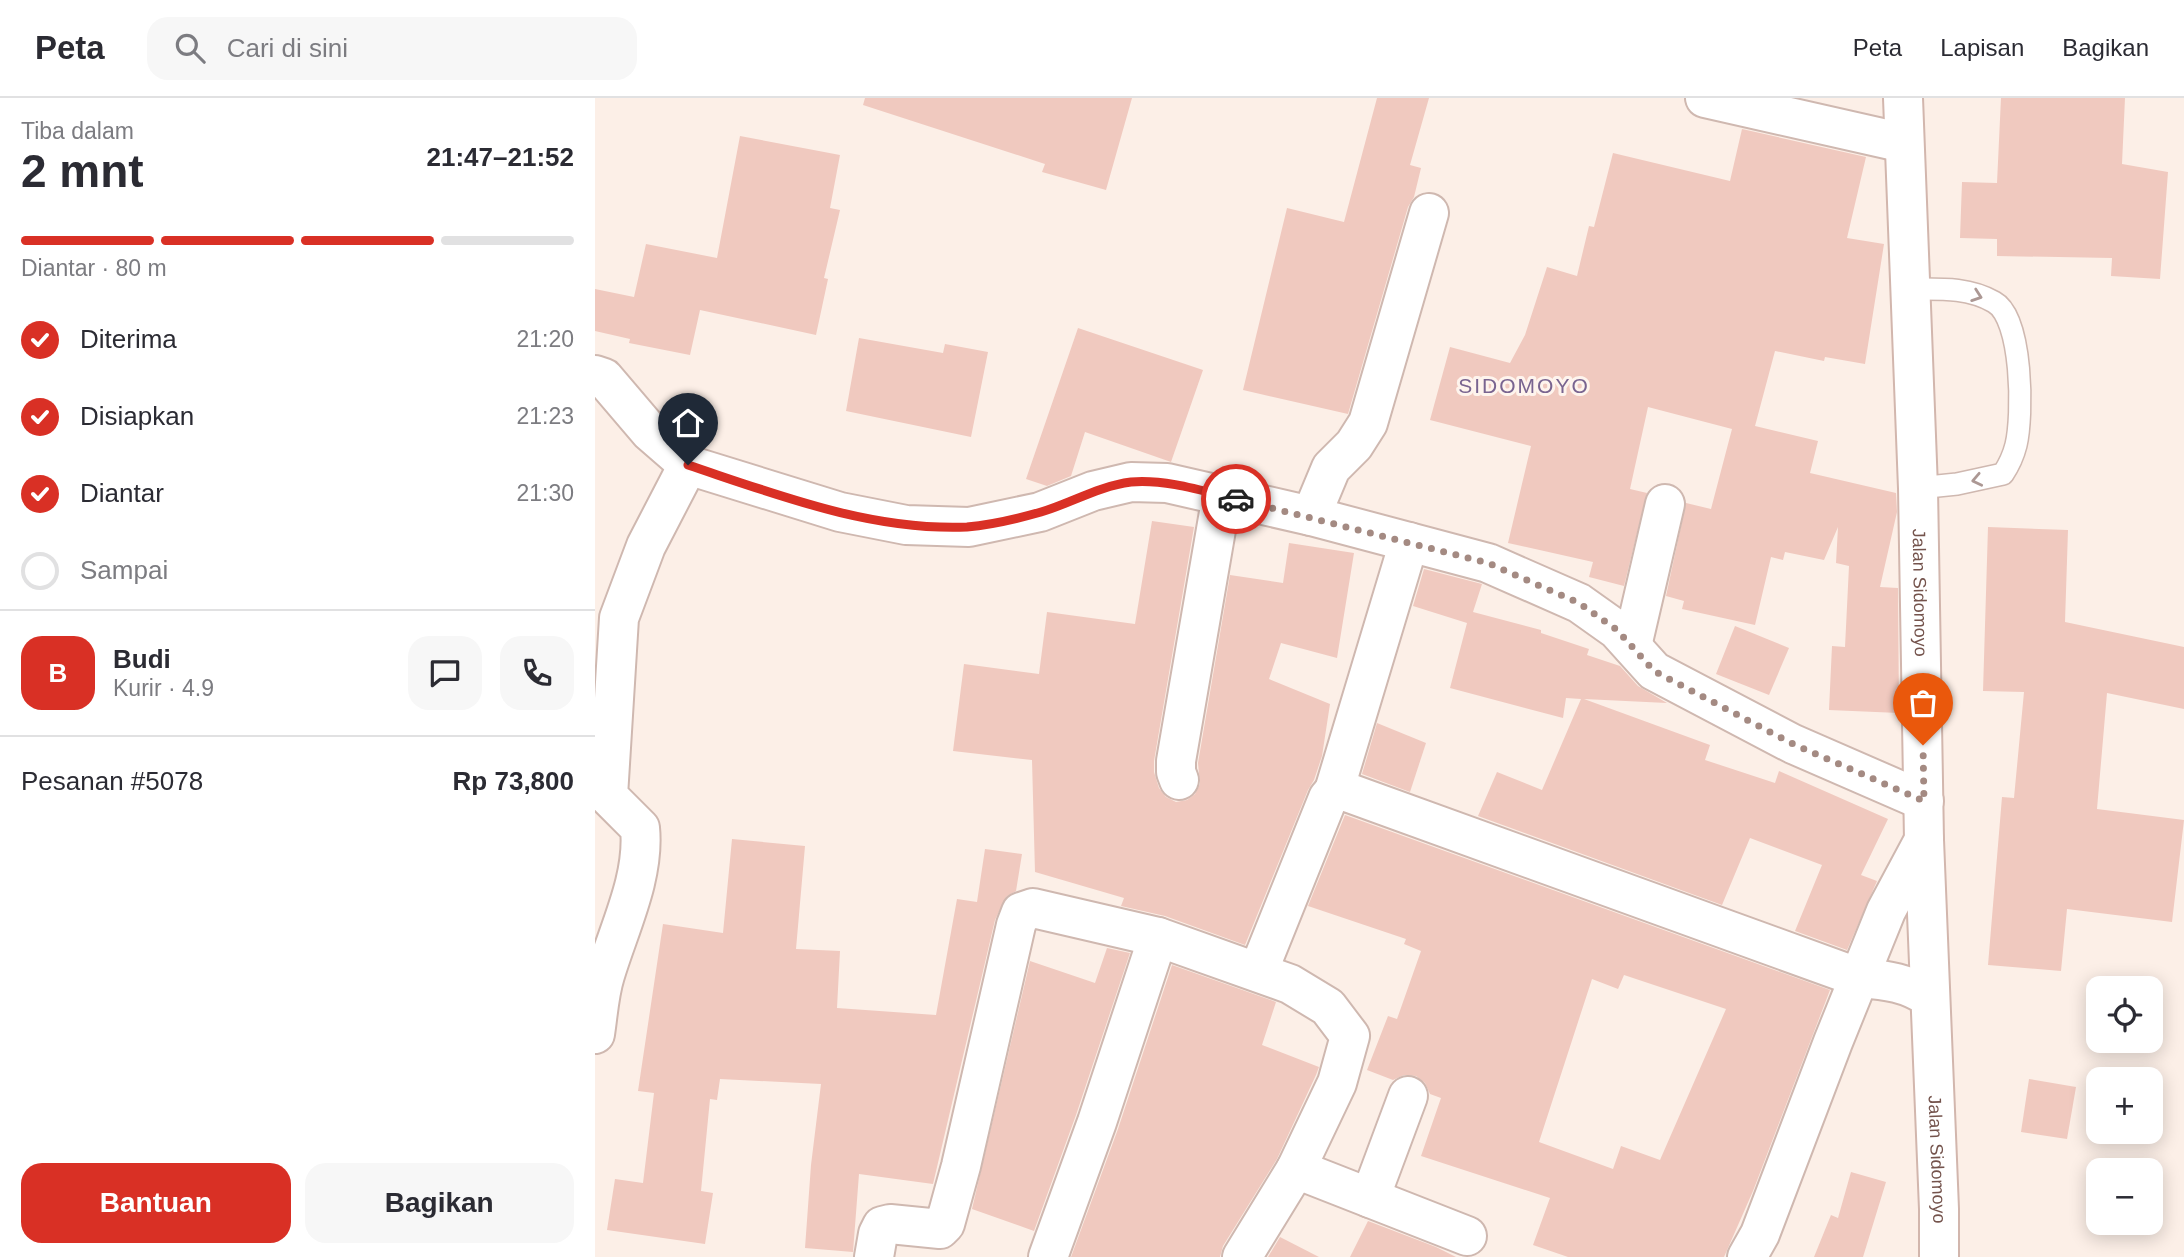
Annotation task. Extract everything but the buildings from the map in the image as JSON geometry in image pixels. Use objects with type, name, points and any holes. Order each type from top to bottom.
[{"type":"street","points":[[1705,98],[1903,143]]},
{"type":"street","name":"Jalan Sidomoyo","points":[[1903,98],[1919,488],[1924,839],[1939,1257]]},
{"type":"street","points":[[1311,516],[1331,468],[1355,445],[1368,423],[1429,213]]},
{"type":"street","points":[[595,375],[604,378],[650,432],[688,465],[840,512],[906,525],[969,527],[1040,512],[1093,491],[1131,482],[1167,483],[1311,516],[1488,563],[1579,603],[1617,630],[1654,671],[1793,744],[1924,801]]},
{"type":"street","points":[[595,1034],[603,979],[635,881],[641,843],[640,828],[608,796],[619,618],[646,546],[688,465]]},
{"type":"street","points":[[1179,780],[1176,761],[1222,495]]},
{"type":"street","points":[[1632,646],[1665,504]]},
{"type":"street","points":[[1258,972],[1328,798],[1334,791],[1409,542]]},
{"type":"street","points":[[1334,791],[1341,790],[1860,978],[1900,983],[1915,988],[1930,998]]},
{"type":"street","points":[[1747,1257],[1760,1234],[1886,911],[1924,839]]},
{"type":"street","points":[[874,1257],[882,1226],[890,1223],[940,1229],[945,1223],[961,1166],[1016,925],[1021,912],[1033,908],[1158,937],[1290,984],[1328,1007],[1350,1036],[1336,1083],[1296,1169],[1242,1257]]},
{"type":"street","points":[[1048,1257],[1097,1122],[1158,937]]},
{"type":"street","points":[[1370,1198],[1408,1096]]},
{"type":"street","points":[[1296,1169],[1467,1236]]},
{"type":"lane","points":[[1910,289],[1956,288],[1996,302],[2006,314],[2014,332],[2021,409],[2017,443],[2012,461],[2003,474],[1957,484],[1919,488]]},
{"type":"way so far","points":[[1236,499],[1488,563],[1579,603],[1617,630],[1654,671],[1793,744],[1924,801],[1923,745]]},
{"type":"district","name":"SIDOMOYO","points":[[1524,386]]},
{"type":"route","points":[[688,465],[785,497],[840,512],[906,525],[969,527],[1040,512],[1093,491],[1131,482],[1167,483],[1236,499]]}]
